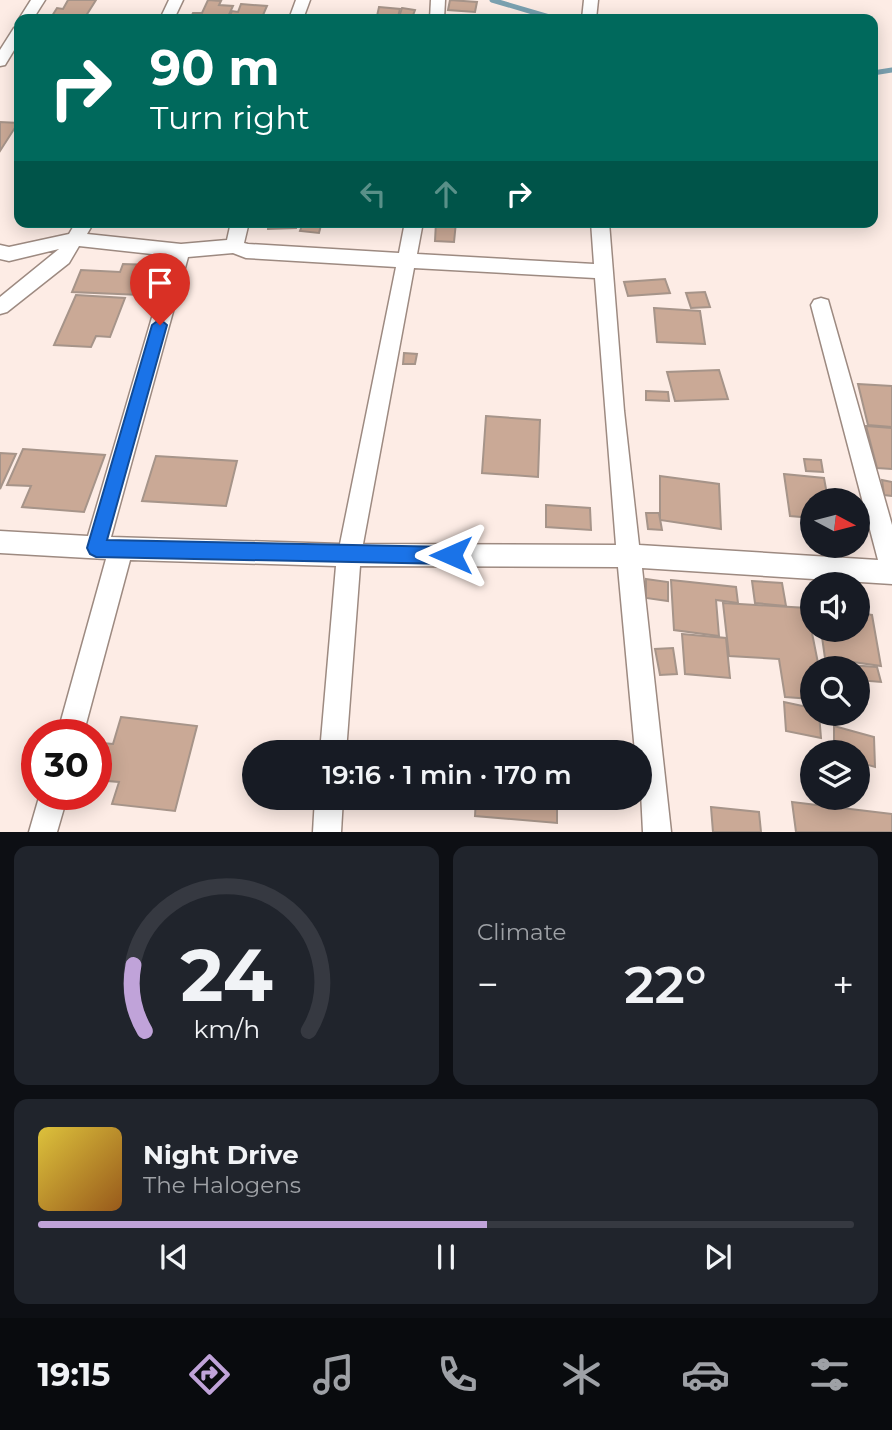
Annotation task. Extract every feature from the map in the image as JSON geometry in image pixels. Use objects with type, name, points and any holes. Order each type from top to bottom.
[{"type":"street","points":[[6,58],[14,41]]},
{"type":"street","points":[[0,307],[63,258],[81,228]]},
{"type":"street","points":[[234,246],[238,228]]},
{"type":"street","points":[[334,740],[349,555],[413,228]]},
{"type":"street","points":[[600,228],[629,556],[657,831]]},
{"type":"street","points":[[0,252],[9,254],[75,239],[181,251],[234,246],[246,251],[604,272]]},
{"type":"street","points":[[73,719],[109,549],[181,251]]},
{"type":"street","points":[[0,542],[109,549],[349,555],[629,556],[892,569],[821,305]]},
{"type":"street","points":[[43,831],[49,810]]},
{"type":"street","points":[[327,831],[328,810]]},
{"type":"building","points":[[68,0],[96,0],[87,14],[53,14],[57,8],[63,9]]},
{"type":"building","points":[[208,0],[221,1],[219,5],[233,6],[229,14],[192,14],[202,13]]},
{"type":"building","points":[[450,0],[477,2],[475,12],[448,10]]},
{"type":"building","points":[[241,4],[267,6],[263,14],[230,14],[232,11],[238,12]]},
{"type":"building","points":[[379,7],[400,9],[399,14],[377,14]]},
{"type":"building","points":[[402,8],[415,10],[414,14],[400,14]]},
{"type":"building","points":[[0,122],[14,123],[14,129],[0,151]]},
{"type":"building","points":[[301,228],[320,228],[319,233],[300,231]]},
{"type":"building","points":[[436,228],[455,228],[454,242],[435,241]]},
{"type":"building","points":[[123,264],[153,265],[141,295],[72,292],[81,270],[120,272]]},
{"type":"building","points":[[665,279],[670,293],[628,296],[624,282]]},
{"type":"building","points":[[705,292],[710,307],[691,308],[686,293]]},
{"type":"building","points":[[76,295],[125,298],[110,337],[96,336],[91,347],[54,345]]},
{"type":"building","points":[[654,308],[700,311],[705,344],[657,342]]},
{"type":"building","points":[[404,353],[417,354],[415,364],[403,364]]},
{"type":"building","points":[[719,370],[728,399],[675,401],[667,372]]},
{"type":"building","points":[[858,384],[892,386],[892,427],[868,425]]},
{"type":"building","points":[[646,391],[668,392],[669,401],[646,400]]},
{"type":"building","points":[[486,416],[540,420],[538,477],[482,473]]},
{"type":"building","points":[[866,426],[892,428],[892,469],[877,468]]},
{"type":"building","points":[[23,449],[105,455],[84,512],[22,507],[31,486],[7,485]]},
{"type":"building","points":[[0,453],[16,454],[0,489]]},
{"type":"building","points":[[156,456],[237,461],[226,506],[142,501]]},
{"type":"building","points":[[804,459],[821,460],[823,472],[806,471]]},
{"type":"building","points":[[784,474],[824,478],[826,488],[800,488],[800,517],[790,516]]},
{"type":"building","points":[[660,476],[719,484],[721,529],[660,520]]},
{"type":"building","points":[[882,480],[892,482],[892,496],[884,495]]},
{"type":"building","points":[[546,505],[590,508],[591,530],[546,527]]},
{"type":"building","points":[[646,513],[659,513],[662,530],[648,529]]},
{"type":"building","points":[[646,579],[668,582],[668,601],[646,598]]},
{"type":"building","points":[[671,580],[736,587],[738,603],[716,600],[719,636],[674,630]]},
{"type":"building","points":[[752,581],[782,583],[786,606],[755,603]]},
{"type":"building","points":[[723,603],[800,608],[800,642],[814,642],[817,656],[800,656],[800,698],[785,697],[779,659],[729,656]]},
{"type":"building","points":[[872,615],[881,666],[870,664],[870,656],[825,656],[823,642],[870,642]]},
{"type":"building","points":[[682,634],[726,638],[730,678],[685,674]]},
{"type":"building","points":[[673,648],[677,674],[660,675],[655,649]]},
{"type":"building","points":[[870,667],[877,667],[881,682],[870,681]]},
{"type":"building","points":[[784,702],[800,705],[800,726],[820,726],[821,738],[786,731]]},
{"type":"building","points":[[121,717],[197,726],[175,811],[112,804],[119,782],[112,781],[113,744]]},
{"type":"building","points":[[834,726],[874,737],[875,767],[870,766],[870,740],[834,740]]},
{"type":"building","points":[[792,802],[800,803],[800,810],[859,810],[892,814],[892,832],[796,832]]},
{"type":"building","points":[[711,807],[759,812],[761,832],[713,832]]},
{"type":"building","points":[[475,810],[557,810],[557,823],[475,816]]},
{"type":"waterway","points":[[492,0],[539,14]]},
{"type":"waterway","points":[[878,72],[892,70]]},
{"type":"route","points":[[160,325],[96,548],[451,555]]}]
